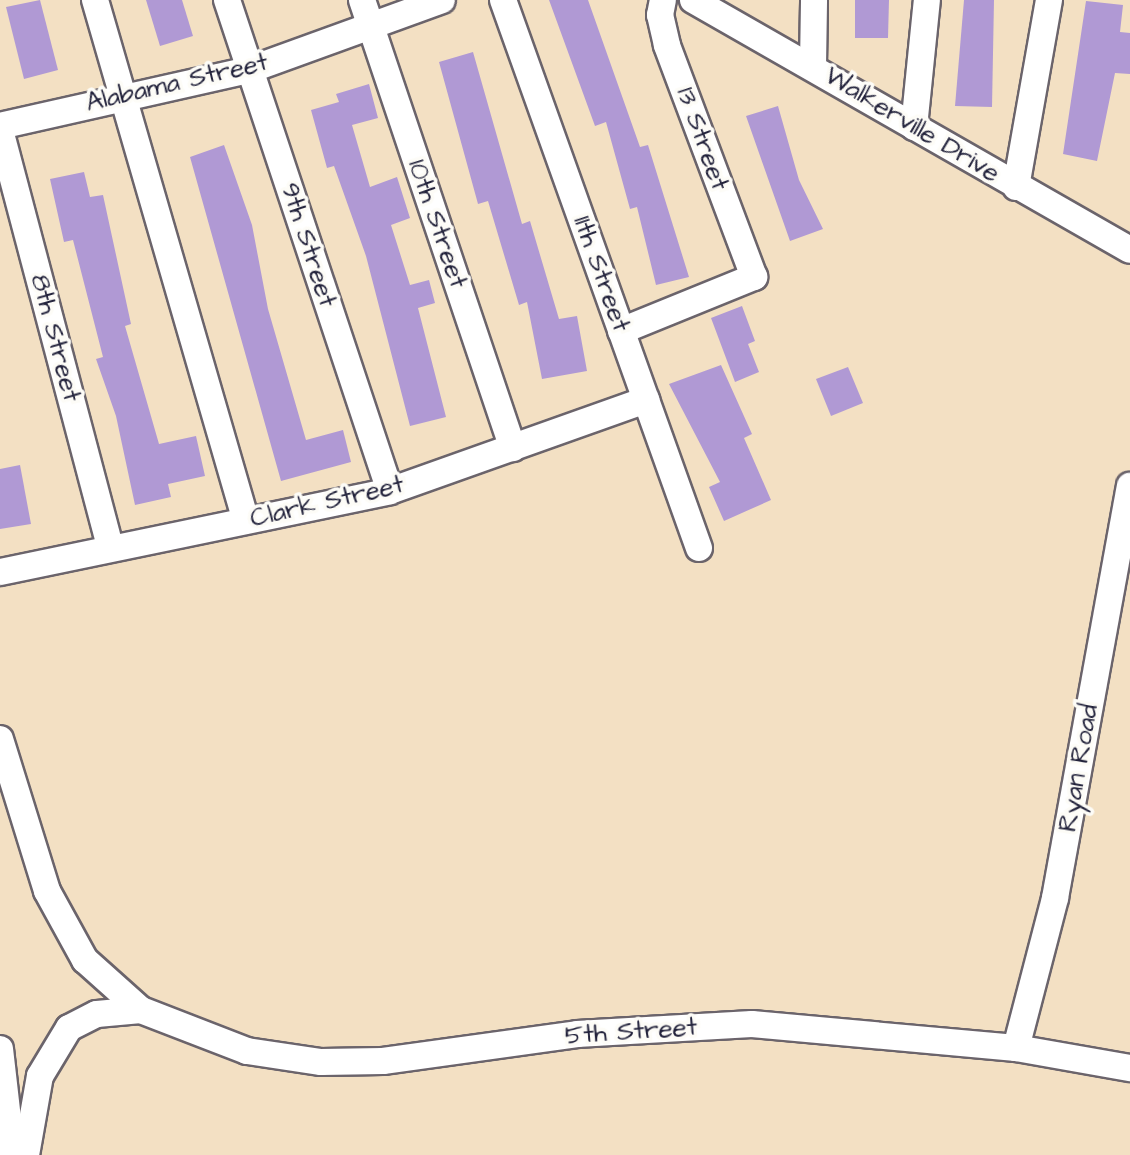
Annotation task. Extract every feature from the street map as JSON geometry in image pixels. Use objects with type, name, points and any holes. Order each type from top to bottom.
[{"type":"street","points":[[95,0],[246,521]]},
{"type":"street","name":"9th Street","points":[[227,0],[390,491]]},
{"type":"street","name":"10th Street","points":[[362,0],[513,448]]},
{"type":"street","name":"Alabama Street","points":[[0,128],[121,95],[249,70],[442,0]]},
{"type":"street","name":"11th Street","points":[[503,0],[699,548]]},
{"type":"street","name":"13 Street","points":[[621,331],[754,277],[667,45],[660,15],[663,0]]},
{"type":"street","name":"Walkerville Drive","points":[[693,0],[1130,250]]},
{"type":"street","points":[[813,66],[814,0]]},
{"type":"street","points":[[914,127],[927,0]]},
{"type":"street","points":[[1016,187],[1049,0]]},
{"type":"street","name":"8th Street","points":[[0,128],[110,547]]},
{"type":"street","name":"Clark Street","points":[[0,572],[390,491],[646,400]]},
{"type":"street","name":"Ryan Road","points":[[1016,1048],[1055,898],[1130,486]]},
{"type":"street","name":"5th Street","points":[[0,739],[47,891],[85,960],[141,1010],[247,1051],[321,1062],[412,1059],[577,1034],[752,1024],[1016,1048],[1130,1068]]},
{"type":"street","name":"5th Street","points":[[26,1155],[40,1076],[69,1028],[97,1014],[141,1010]]},
{"type":"street","points":[[0,1049],[12,1155]]},
{"type":"building","points":[[40,0],[58,70],[24,79],[6,7]]},
{"type":"building","points":[[146,0],[182,0],[193,36],[160,46]]},
{"type":"building","points":[[549,0],[588,0],[640,147],[648,145],[689,277],[656,285],[637,207],[630,209],[606,122],[595,126]]},
{"type":"building","points":[[855,0],[889,0],[888,38],[855,38]]},
{"type":"building","points":[[964,0],[994,0],[992,107],[955,106]]},
{"type":"building","points":[[1086,1],[1123,5],[1120,32],[1130,33],[1130,74],[1115,73],[1097,161],[1063,154]]},
{"type":"building","points":[[473,52],[522,224],[530,221],[559,319],[577,316],[587,371],[542,379],[527,302],[519,305],[488,201],[478,204],[439,62]]},
{"type":"building","points":[[369,84],[378,118],[352,125],[370,187],[397,177],[410,218],[391,225],[410,285],[429,280],[435,303],[418,308],[446,417],[410,426],[366,256],[334,166],[327,168],[311,110],[339,102],[336,94]]},
{"type":"building","points":[[778,106],[799,180],[823,229],[790,241],[746,116]]},
{"type":"building","points":[[224,145],[252,225],[268,309],[306,440],[343,430],[351,462],[281,481],[190,157]]},
{"type":"building","points":[[84,172],[90,197],[103,195],[131,324],[125,326],[159,444],[196,436],[205,476],[168,484],[171,497],[135,505],[116,416],[96,359],[103,357],[73,240],[64,242],[50,179]]},
{"type":"building","points":[[742,306],[755,341],[748,344],[759,372],[735,382],[711,318]]},
{"type":"building","points":[[721,365],[752,434],[744,438],[771,500],[724,521],[709,487],[720,482],[669,384]]},
{"type":"building","points":[[848,367],[863,403],[831,416],[816,379]]},
{"type":"building","points":[[20,465],[31,524],[0,529],[0,469]]}]
